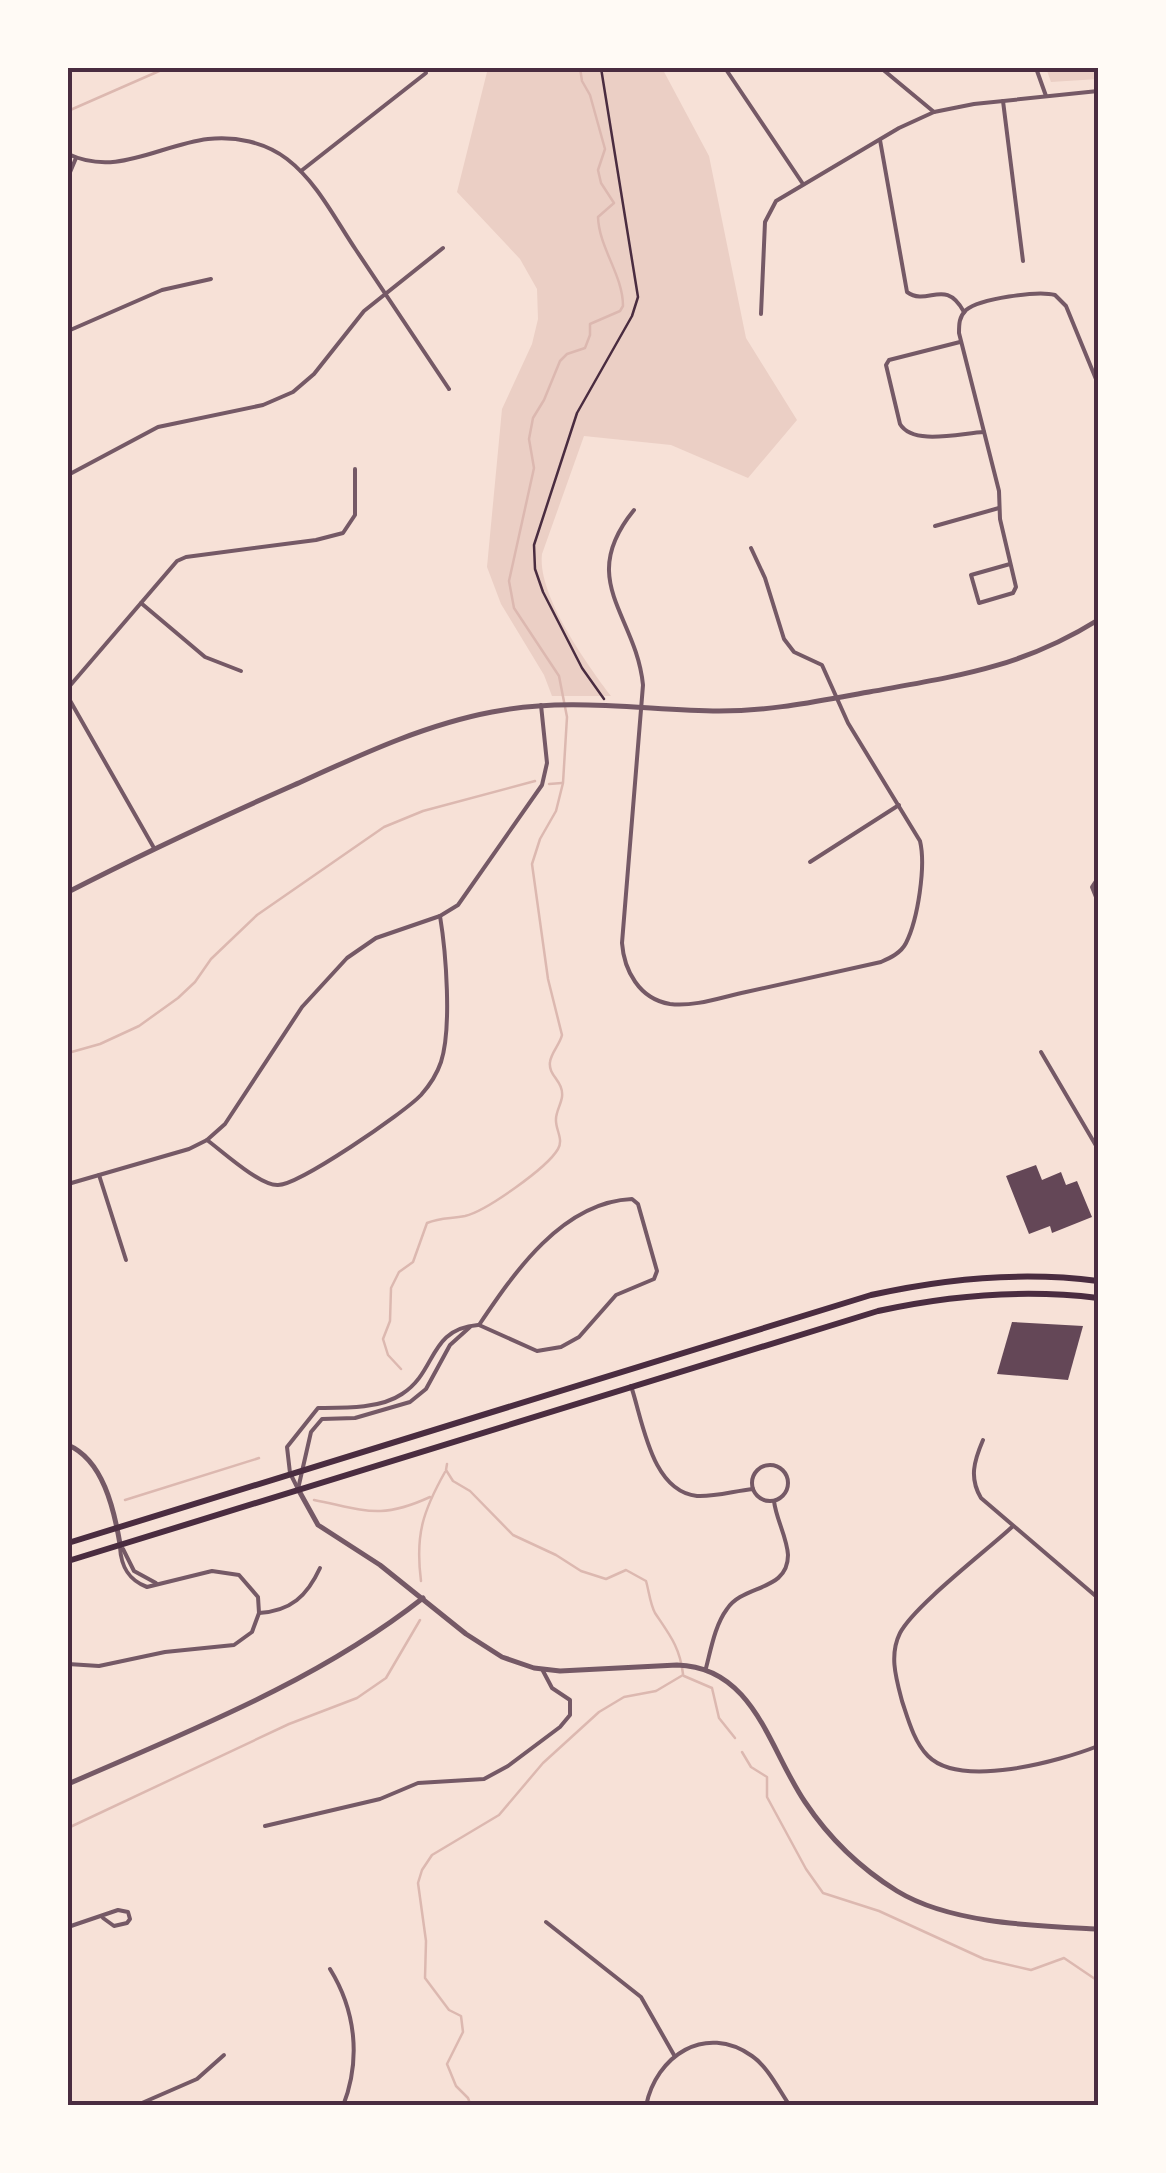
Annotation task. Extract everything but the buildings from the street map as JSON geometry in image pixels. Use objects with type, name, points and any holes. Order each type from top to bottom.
[{"type":"main road","points":[[68,1543],[872,1295],[970,1278],[1044,1276],[1098,1280]]},
{"type":"main road","points":[[68,1561],[820,1328],[916,1303],[1011,1293],[1098,1298]]},
{"type":"street","points":[[725,68],[803,184]]},
{"type":"street","points":[[881,68],[934,112]]},
{"type":"street","points":[[1036,68],[1046,96]]},
{"type":"street","points":[[301,172],[426,73]]},
{"type":"street","points":[[761,314],[766,214],[776,201],[934,112],[1098,91]]},
{"type":"street","points":[[1003,101],[1023,261]]},
{"type":"street","points":[[68,154],[119,162],[192,142],[227,138],[262,145],[287,159],[301,172],[449,389]]},
{"type":"street","points":[[880,140],[907,292],[916,298],[946,294],[964,312]]},
{"type":"street","points":[[68,177],[76,158]]},
{"type":"street","points":[[68,475],[158,427],[263,405],[293,392],[314,374],[364,311],[443,248]]},
{"type":"street","points":[[68,331],[162,290],[211,278]]},
{"type":"street","points":[[1010,564],[971,575],[978,603],[1015,591],[999,492],[962,342],[959,324],[964,312],[971,306],[1029,293],[1055,295],[1066,306],[1098,384]]},
{"type":"street","points":[[962,342],[889,360],[886,365],[900,424],[914,436],[984,432]]},
{"type":"street","points":[[68,688],[169,568],[186,557],[316,540],[343,532],[355,515],[355,470]]},
{"type":"street","points":[[934,526],[999,508]]},
{"type":"street","points":[[634,510],[618,534],[608,575],[614,604],[638,651],[643,708],[622,942],[625,964],[638,987],[665,1003],[706,1001],[881,962],[906,943],[917,903],[923,862],[920,841],[848,723],[822,666],[794,652],[784,639],[751,548]]},
{"type":"street","points":[[141,603],[205,657],[242,671]]},
{"type":"street","points":[[68,892],[154,848],[387,744],[464,719],[558,704],[773,710],[1004,666],[1052,646],[1098,620]]},
{"type":"street","points":[[68,697],[154,848]]},
{"type":"street","points":[[68,1184],[189,1149],[207,1140],[235,1109],[302,1007],[347,958],[376,938],[440,916],[469,892],[542,786],[547,763],[541,705]]},
{"type":"street","points":[[810,862],[899,805]]},
{"type":"street","points":[[1098,878],[1092,887],[1098,902]]},
{"type":"street","points":[[207,1140],[265,1182],[284,1185],[330,1159],[419,1098],[436,1074],[444,1049],[440,916]]},
{"type":"street","points":[[1040,1052],[1098,1149]]},
{"type":"street","points":[[99,1175],[126,1260]]},
{"type":"street","points":[[298,1489],[311,1432],[322,1419],[355,1418],[410,1402],[426,1389],[450,1345],[471,1327],[479,1326],[519,1270],[556,1231],[577,1217],[632,1199],[638,1204],[656,1275],[651,1281],[616,1295],[579,1337],[561,1346],[537,1350],[479,1326],[458,1327],[449,1333],[413,1386],[400,1396],[389,1401],[318,1408],[286,1447],[290,1473],[298,1489],[318,1524],[380,1564],[489,1650],[542,1670],[688,1665],[706,1668],[728,1680],[749,1702],[794,1784],[823,1827],[856,1861],[899,1892],[931,1906],[976,1916],[1032,1925],[1098,1928]]},
{"type":"street","points":[[631,1386],[657,1462],[669,1482],[686,1493],[702,1496],[752,1490]]},
{"type":"street","points":[[983,1440],[973,1469],[980,1498],[1098,1598]]},
{"type":"street","points":[[68,1445],[84,1454],[97,1472],[117,1527],[120,1558],[127,1574],[147,1587],[212,1572],[231,1572],[247,1580],[254,1590],[259,1613],[252,1632],[234,1645],[165,1652],[100,1666],[68,1664]]},
{"type":"street","points":[[770,1465],[786,1476],[787,1489],[774,1501],[762,1500],[752,1490],[757,1470],[770,1465]]},
{"type":"street","points":[[706,1668],[730,1603],[771,1584],[786,1567],[788,1550],[774,1501]]},
{"type":"street","points":[[1012,1527],[914,1616],[899,1636],[894,1665],[906,1715],[929,1757],[954,1770],[1030,1767],[1098,1746]]},
{"type":"street","points":[[259,1613],[290,1607],[307,1591],[320,1568]]},
{"type":"street","points":[[68,1784],[280,1687],[378,1630],[423,1598]]},
{"type":"street","points":[[264,1826],[380,1799],[418,1782],[472,1782],[496,1774],[560,1727],[570,1714],[570,1700],[552,1688],[542,1670]]},
{"type":"street","points":[[68,1927],[123,1910],[130,1919],[114,1926],[103,1918]]},
{"type":"street","points":[[546,1922],[640,1998],[674,2055]]},
{"type":"street","points":[[330,1970],[342,1992],[354,2033],[352,2081],[344,2106]]},
{"type":"street","points":[[646,2106],[657,2074],[674,2055],[706,2042],[737,2047],[758,2061],[790,2106]]},
{"type":"street","points":[[135,2106],[197,2080],[224,2055]]},
{"type":"path","points":[[600,68],[638,297],[632,316],[577,412],[537,533],[534,554],[543,592],[606,706]]},
{"type":"shaded area","points":[[488,68],[662,68],[709,156],[746,338],[797,420],[748,478],[671,445],[584,436],[542,554],[543,571],[555,609],[611,696],[552,696],[544,675],[501,604],[487,567],[502,409],[532,344],[538,319],[537,289],[520,259],[457,192]]},
{"type":"shaded area","points":[[1046,68],[1098,68],[1098,79],[1051,82]]},
{"type":"waterway","points":[[68,111],[166,68]]},
{"type":"waterway","points":[[401,1369],[388,1355],[383,1339],[390,1321],[391,1288],[399,1272],[413,1262],[427,1223],[465,1216],[487,1206],[542,1167],[560,1145],[556,1119],[562,1091],[550,1062],[562,1035],[548,979],[532,864],[540,839],[556,811],[563,783],[567,717],[559,676],[514,608],[509,581],[534,468],[529,439],[533,418],[560,361],[585,348],[590,324],[623,306],[599,228],[598,217],[614,203],[598,170],[605,149],[580,68]]},
{"type":"waterway","points":[[68,1053],[139,1026],[178,998],[257,915],[384,827],[423,811],[535,781]]},
{"type":"waterway","points":[[549,784],[562,783]]},
{"type":"waterway","points":[[125,1500],[259,1458]]},
{"type":"waterway","points":[[447,1464],[453,1481],[470,1491],[513,1535],[581,1571],[606,1579],[626,1570],[646,1581],[653,1609],[677,1648],[683,1674]]},
{"type":"waterway","points":[[421,1581],[422,1524],[445,1472]]},
{"type":"waterway","points":[[314,1500],[385,1511],[430,1497]]},
{"type":"waterway","points":[[68,1828],[289,1724],[357,1698],[386,1678],[420,1620]]},
{"type":"waterway","points":[[471,2106],[456,2086],[447,2064],[463,2032],[461,2016],[449,2010],[425,1978],[426,1941],[418,1883],[422,1870],[432,1855],[499,1815],[543,1763],[599,1712],[624,1697],[656,1691],[683,1675]]},
{"type":"waterway","points":[[684,1676],[712,1688],[719,1718],[735,1738]]},
{"type":"waterway","points":[[742,1752],[751,1767],[767,1777],[767,1797],[823,1893],[879,1911],[984,1959],[1031,1970],[1064,1958],[1098,1981]]}]
